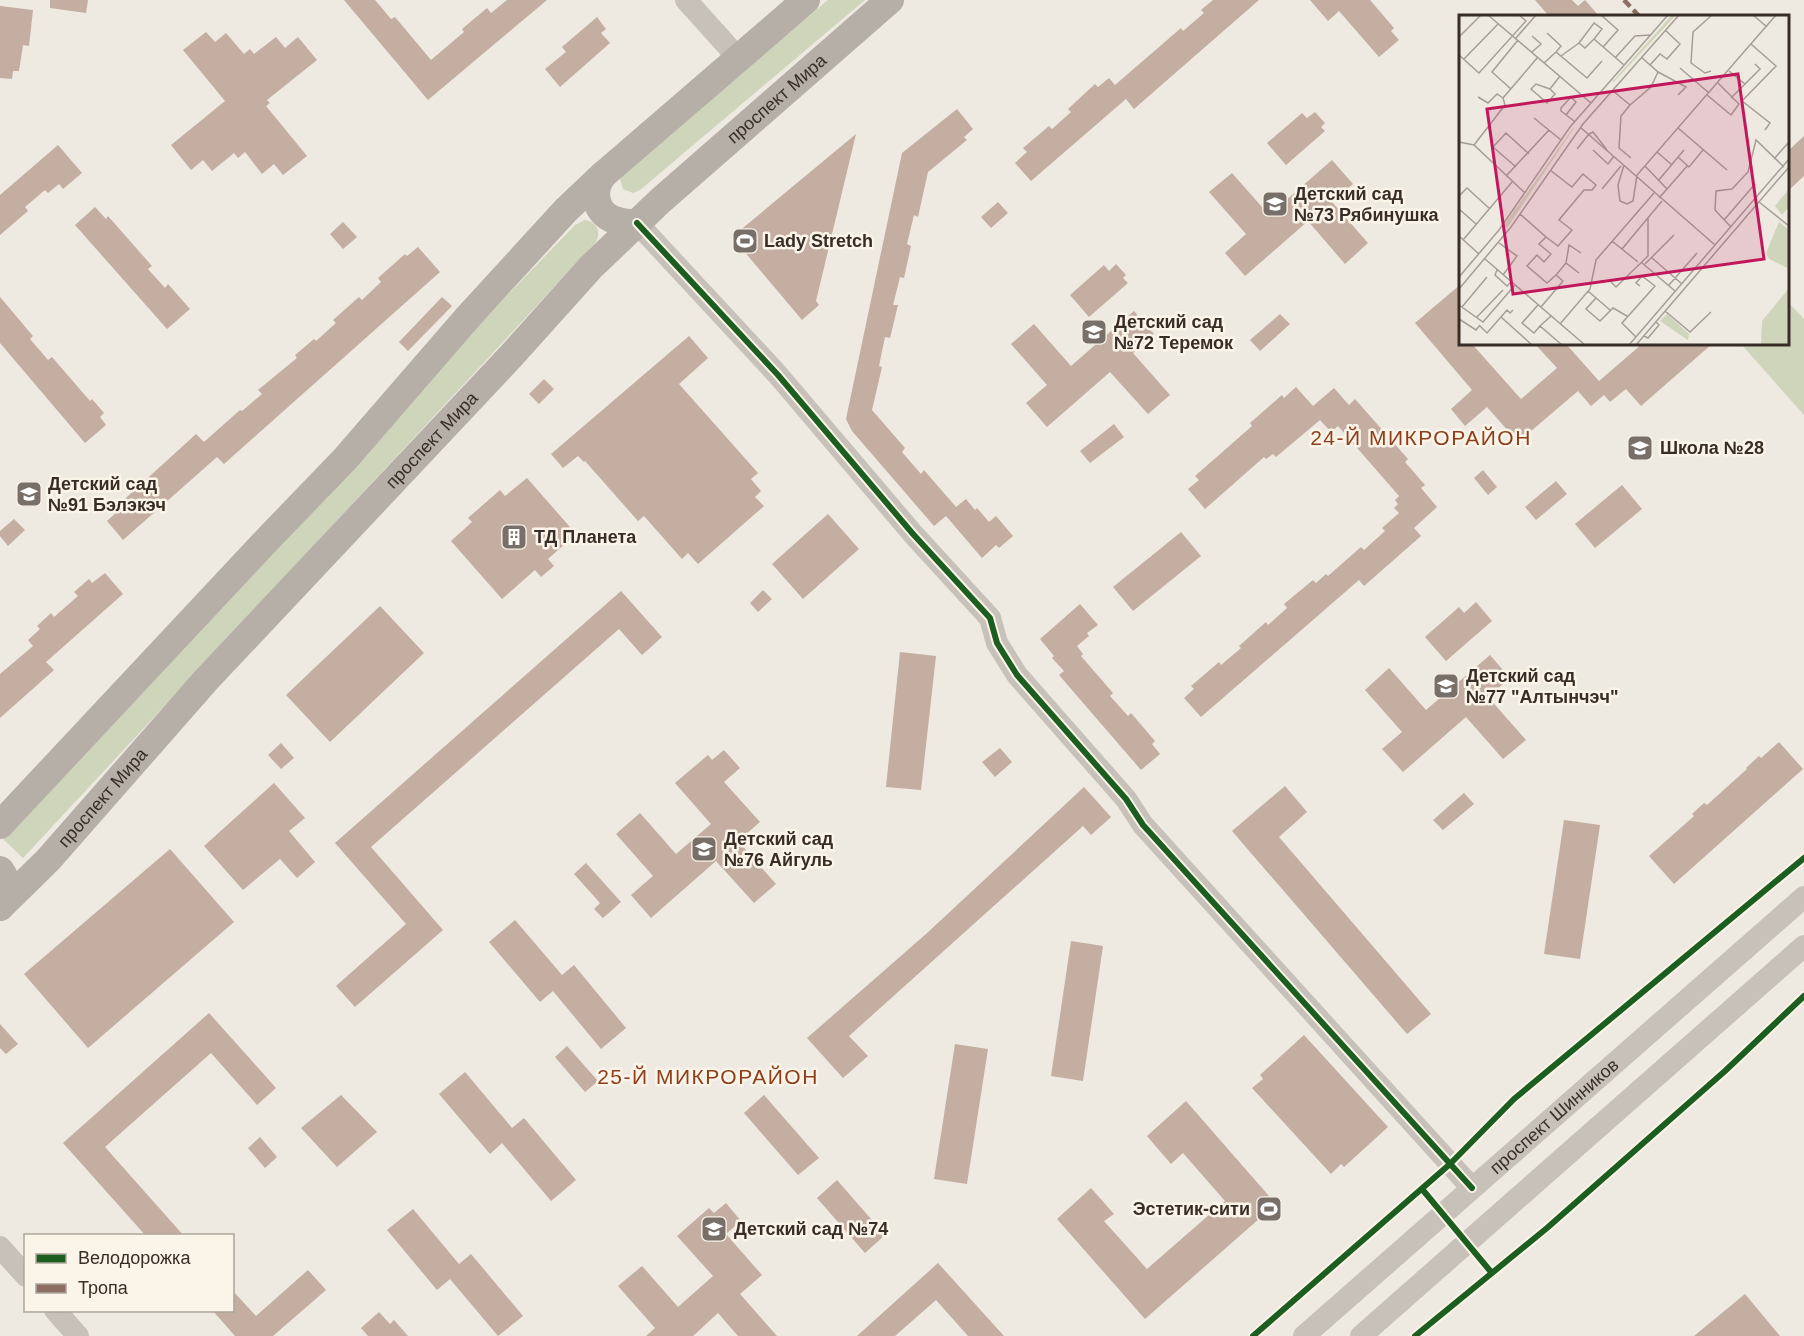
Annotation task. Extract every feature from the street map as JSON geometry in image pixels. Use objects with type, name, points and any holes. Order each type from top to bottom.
[{"type":"main road","points":[[0,825],[345,459],[468,317],[566,210],[603,175],[806,0]]},
{"type":"main road","name":"проспект Мира","points":[[0,907],[48,860],[206,680],[511,356],[591,267],[660,201],[890,0]]},
{"type":"main road","points":[[603,175],[597,184],[595,194],[600,209],[616,221],[638,223]]},
{"type":"main road","points":[[0,870],[7,888],[5,899],[0,907]]},
{"type":"street","points":[[686,0],[739,59]]},
{"type":"street","points":[[638,223],[778,375],[913,534],[990,618],[996,643],[1017,675],[1126,799],[1143,825],[1472,1188]]},
{"type":"street","name":"проспект Шинников","points":[[1304,1336],[1804,897]]},
{"type":"street","name":"проспект Шинников","points":[[1361,1336],[1804,946]]},
{"type":"street","points":[[0,1247],[24,1274]]},
{"type":"street","points":[[57,1312],[78,1336]]},
{"type":"green space","points":[[828,0],[865,0],[640,190],[633,193],[623,189],[620,180],[624,172]]},
{"type":"green space","points":[[585,220],[593,223],[597,228],[598,235],[595,243],[23,858],[3,839],[182,633],[575,225]]},
{"type":"green space","points":[[1789,303],[1804,319],[1804,415],[1742,345],[1789,345]]},
{"type":"building","points":[[50,0],[88,0],[86,13],[50,8]]},
{"type":"building","points":[[344,0],[375,0],[391,19],[395,17],[431,60],[464,32],[462,29],[487,8],[491,13],[507,0],[547,0],[428,100]]},
{"type":"building","points":[[1213,0],[1259,0],[1134,109],[1126,99],[1031,181],[1015,163],[1027,152],[1023,148],[1049,126],[1052,129],[1071,112],[1068,109],[1095,84],[1098,87],[1109,78],[1115,85],[1181,28],[1183,31],[1204,13],[1201,10]]},
{"type":"building","points":[[1310,0],[1370,0],[1394,28],[1391,31],[1399,40],[1379,57],[1339,11],[1328,21]]},
{"type":"building","points":[[1535,0],[1572,0],[1578,6],[1585,0],[1598,15],[1548,15]]},
{"type":"building","points":[[0,6],[33,10],[29,46],[23,45],[19,71],[13,71],[12,79],[0,78]]},
{"type":"building","points":[[597,17],[606,29],[601,33],[610,43],[560,87],[545,69],[566,52],[562,47]]},
{"type":"building","points":[[206,32],[215,42],[226,33],[244,54],[250,49],[254,54],[276,37],[285,48],[298,37],[317,60],[267,100],[270,103],[266,106],[307,156],[283,175],[274,164],[262,174],[245,152],[238,158],[234,153],[212,171],[203,160],[191,170],[171,145],[225,101],[183,50]]},
{"type":"building","points":[[957,109],[973,129],[964,137],[967,140],[928,172],[918,217],[914,215],[907,244],[911,246],[904,278],[900,277],[893,305],[898,305],[890,338],[885,337],[879,366],[882,367],[872,410],[905,448],[902,452],[921,474],[924,470],[956,507],[966,499],[989,522],[996,516],[1013,536],[999,548],[996,545],[982,558],[946,516],[934,526],[852,431],[846,419],[902,153]]},
{"type":"building","points":[[1315,112],[1325,123],[1321,127],[1325,131],[1286,165],[1267,143],[1302,113],[1307,118]]},
{"type":"building","points":[[856,134],[816,301],[819,305],[802,320],[732,237]]},
{"type":"building","points":[[1804,136],[1804,176],[1789,190],[1789,150]]},
{"type":"building","points":[[58,145],[82,173],[63,189],[59,184],[48,193],[45,190],[25,207],[28,211],[0,235],[0,195]]},
{"type":"building","points":[[1332,160],[1353,184],[1332,202],[1368,243],[1345,264],[1308,221],[1245,276],[1225,253],[1246,234],[1209,192],[1232,173],[1269,215]]},
{"type":"building","points":[[998,202],[1008,213],[991,228],[981,217]]},
{"type":"building","points":[[95,207],[106,219],[108,216],[152,266],[148,269],[165,288],[168,284],[190,309],[167,329],[75,225]]},
{"type":"building","points":[[343,222],[357,237],[343,249],[330,234]]},
{"type":"building","points":[[418,247],[440,272],[224,464],[217,457],[123,540],[107,521],[119,510],[116,507],[196,434],[204,442],[262,394],[258,390],[297,358],[295,355],[314,339],[316,341],[336,323],[333,320],[359,297],[362,300],[381,282],[378,278],[405,254],[407,256]]},
{"type":"building","points":[[1116,264],[1126,275],[1123,278],[1128,283],[1089,317],[1070,295],[1104,265],[1109,271]]},
{"type":"building","points":[[1459,286],[1459,345],[1473,345],[1521,399],[1557,368],[1536,345],[1567,345],[1599,381],[1641,345],[1711,345],[1641,406],[1626,389],[1610,402],[1604,395],[1591,406],[1578,391],[1518,442],[1487,407],[1465,426],[1451,409],[1472,390],[1415,323]]},
{"type":"building","points":[[0,297],[33,336],[30,339],[48,360],[52,357],[90,401],[92,399],[104,413],[100,417],[106,425],[85,443],[0,343]]},
{"type":"building","points":[[442,297],[452,306],[408,351],[399,342]]},
{"type":"building","points":[[1134,311],[1154,334],[1133,353],[1170,395],[1148,414],[1110,372],[1047,427],[1026,403],[1047,385],[1011,344],[1034,324],[1071,366]]},
{"type":"building","points":[[1280,314],[1290,324],[1260,351],[1250,340]]},
{"type":"building","points":[[689,336],[708,358],[679,384],[758,473],[751,479],[761,491],[755,497],[764,506],[698,564],[688,553],[682,559],[644,516],[638,521],[585,461],[578,456],[563,468],[551,454]]},
{"type":"building","points":[[544,379],[554,389],[539,404],[529,394]]},
{"type":"building","points":[[1296,387],[1313,406],[1334,388],[1349,405],[1355,399],[1408,459],[1405,462],[1425,485],[1421,488],[1437,507],[1414,528],[1421,536],[1364,586],[1359,580],[1201,717],[1184,698],[1194,689],[1191,686],[1219,662],[1221,665],[1241,648],[1239,646],[1266,622],[1268,625],[1287,608],[1284,604],[1313,580],[1316,583],[1326,574],[1328,576],[1361,547],[1364,550],[1385,531],[1382,528],[1399,513],[1394,508],[1398,504],[1395,500],[1399,496],[1338,426],[1331,432],[1320,420],[1276,457],[1273,454],[1266,459],[1264,457],[1205,509],[1188,489],[1199,480],[1195,476],[1252,426],[1250,423],[1282,395],[1284,398]]},
{"type":"building","points":[[1114,424],[1124,437],[1090,463],[1080,451]]},
{"type":"building","points":[[1483,470],[1497,487],[1488,495],[1474,478]]},
{"type":"building","name":"ТД Планета","points":[[527,478],[576,534],[548,559],[554,566],[541,577],[535,570],[502,599],[451,541],[472,522],[468,518],[500,490],[505,496]]},
{"type":"building","points":[[1556,481],[1567,494],[1536,520],[1525,507]]},
{"type":"building","points":[[1622,485],[1642,509],[1595,548],[1575,524]]},
{"type":"building","points":[[828,514],[859,549],[803,599],[772,564]]},
{"type":"building","points":[[14,519],[25,530],[8,546],[0,536],[0,531]]},
{"type":"building","points":[[1181,532],[1201,556],[1133,611],[1113,587]]},
{"type":"building","points":[[105,573],[123,594],[46,662],[54,670],[0,718],[0,674],[33,646],[28,640],[40,629],[37,626],[51,613],[54,617],[78,596],[74,592],[89,579],[92,583]]},
{"type":"building","points":[[763,590],[772,599],[758,612],[750,603]]},
{"type":"building","points":[[621,591],[662,637],[642,655],[619,629],[371,847],[443,930],[355,1007],[336,986],[406,924],[335,843]]},
{"type":"building","points":[[1476,602],[1492,621],[1446,661],[1425,637],[1459,607],[1464,613]]},
{"type":"building","points":[[1080,604],[1098,625],[1087,633],[1089,636],[1077,646],[1083,654],[1081,656],[1113,693],[1110,696],[1128,716],[1131,713],[1155,741],[1152,744],[1160,754],[1141,770],[1059,675],[1064,671],[1040,639]]},
{"type":"building","points":[[380,606],[424,653],[330,742],[286,695]]},
{"type":"building","points":[[900,652],[936,656],[921,790],[886,787]]},
{"type":"building","points":[[1490,655],[1510,678],[1488,697],[1526,740],[1503,759],[1466,717],[1403,772],[1382,749],[1402,732],[1365,690],[1389,668],[1426,710]]},
{"type":"building","points":[[1779,742],[1803,769],[1674,884],[1649,856],[1694,816],[1692,814],[1704,803],[1707,805],[1759,756],[1761,758]]},
{"type":"building","points":[[281,743],[294,758],[281,769],[268,755]]},
{"type":"building","points":[[1000,748],[1012,762],[995,777],[982,762]]},
{"type":"building","points":[[724,750],[740,768],[724,782],[760,822],[738,841],[776,884],[754,903],[716,861],[651,918],[631,895],[653,876],[616,834],[640,813],[676,854],[711,824],[675,783],[708,755],[712,760]]},
{"type":"building","points":[[274,783],[305,818],[289,831],[315,862],[297,878],[280,859],[243,890],[204,846]]},
{"type":"building","points":[[1285,786],[1307,812],[1279,837],[1431,1014],[1407,1034],[1232,831]]},
{"type":"building","points":[[1084,787],[1111,817],[1091,835],[1083,826],[849,1036],[868,1056],[843,1078],[807,1038],[926,934]]},
{"type":"building","points":[[1464,793],[1474,804],[1443,830],[1433,820]]},
{"type":"building","points":[[1564,820],[1600,825],[1580,959],[1544,954]]},
{"type":"building","points":[[170,849],[234,922],[88,1048],[24,974]]},
{"type":"building","points":[[586,863],[621,902],[603,918],[594,909],[600,903],[574,874]]},
{"type":"building","points":[[515,920],[562,975],[574,965],[626,1028],[601,1049],[553,991],[540,1002],[489,942]]},
{"type":"building","points":[[1071,941],[1103,946],[1083,1081],[1051,1076]]},
{"type":"building","points":[[209,1013],[276,1088],[257,1105],[211,1053],[105,1147],[182,1234],[144,1234],[63,1143]]},
{"type":"building","points":[[0,1024],[18,1044],[6,1054],[0,1048]]},
{"type":"building","points":[[1304,1035],[1388,1127],[1344,1167],[1341,1164],[1331,1174],[1252,1088],[1263,1079],[1260,1075]]},
{"type":"building","points":[[955,1044],[988,1049],[967,1184],[934,1179]]},
{"type":"building","points":[[567,1046],[598,1081],[585,1092],[555,1057]]},
{"type":"building","points":[[465,1072],[512,1128],[524,1118],[576,1180],[551,1201],[502,1143],[490,1154],[439,1094]]},
{"type":"building","points":[[341,1095],[377,1132],[337,1167],[301,1128]]},
{"type":"building","points":[[764,1095],[819,1158],[798,1175],[744,1113]]},
{"type":"building","points":[[1186,1101],[1276,1204],[1145,1319],[1057,1219],[1091,1188],[1114,1214],[1104,1221],[1147,1269],[1225,1201],[1183,1153],[1171,1164],[1147,1136]]},
{"type":"building","points":[[260,1137],[277,1157],[265,1168],[248,1148]]},
{"type":"building","points":[[837,1180],[885,1235],[865,1253],[817,1198]]},
{"type":"building","points":[[726,1203],[741,1221],[726,1234],[762,1275],[740,1294],[777,1336],[738,1336],[718,1313],[693,1336],[646,1336],[655,1328],[618,1286],[642,1266],[678,1307],[713,1276],[677,1236],[709,1208],[714,1213]]},
{"type":"building","points":[[413,1209],[459,1264],[471,1254],[523,1316],[498,1336],[450,1279],[437,1290],[387,1230]]},
{"type":"building","points":[[938,1263],[1004,1336],[968,1336],[936,1300],[895,1336],[857,1336]]},
{"type":"building","points":[[308,1270],[326,1290],[273,1336],[235,1336],[214,1312],[234,1312],[234,1292],[256,1316]]},
{"type":"building","points":[[1745,1294],[1780,1336],[1694,1336]]},
{"type":"building","points":[[379,1312],[390,1324],[394,1320],[408,1336],[368,1336],[361,1328]]},
{"type":"marked path","points":[[1624,0],[1638,15]]},
{"type":"cycle path","points":[[637,223],[778,375],[913,534],[990,618],[997,643],[1017,675],[1126,799],[1143,825],[1472,1188]]},
{"type":"cycle path","points":[[1253,1336],[1450,1164],[1514,1099],[1804,858]]},
{"type":"cycle path","points":[[1415,1336],[1547,1228],[1725,1071],[1804,996]]},
{"type":"cycle path","points":[[1422,1189],[1491,1272]]},
{"type":"place","name":"Детский сад №73 Рябинушка","points":[[1275,204]]},
{"type":"place","name":"Lady Stretch","points":[[745,241]]},
{"type":"place","name":"Детский сад №72 Теремок","points":[[1094,332]]},
{"type":"place","name":"Школа №28","points":[[1640,448]]},
{"type":"place","name":"Детский сад №91 Бэлэкэч","points":[[29,494]]},
{"type":"place","name":"ТД Планета","points":[[514,537]]},
{"type":"place","name":"Детский сад №77 \"Алтынчэч\"","points":[[1446,686]]},
{"type":"place","name":"Детский сад №76 Айгуль","points":[[704,849]]},
{"type":"place","name":"Эстетик-сити","points":[[1269,1209]]},
{"type":"place","name":"Детский сад №74","points":[[714,1229]]},
{"type":"district","name":"24-Й МИКРОРАЙОН","points":[[1421,438]]},
{"type":"district","name":"25-Й МИКРОРАЙОН","points":[[708,1077]]}]
